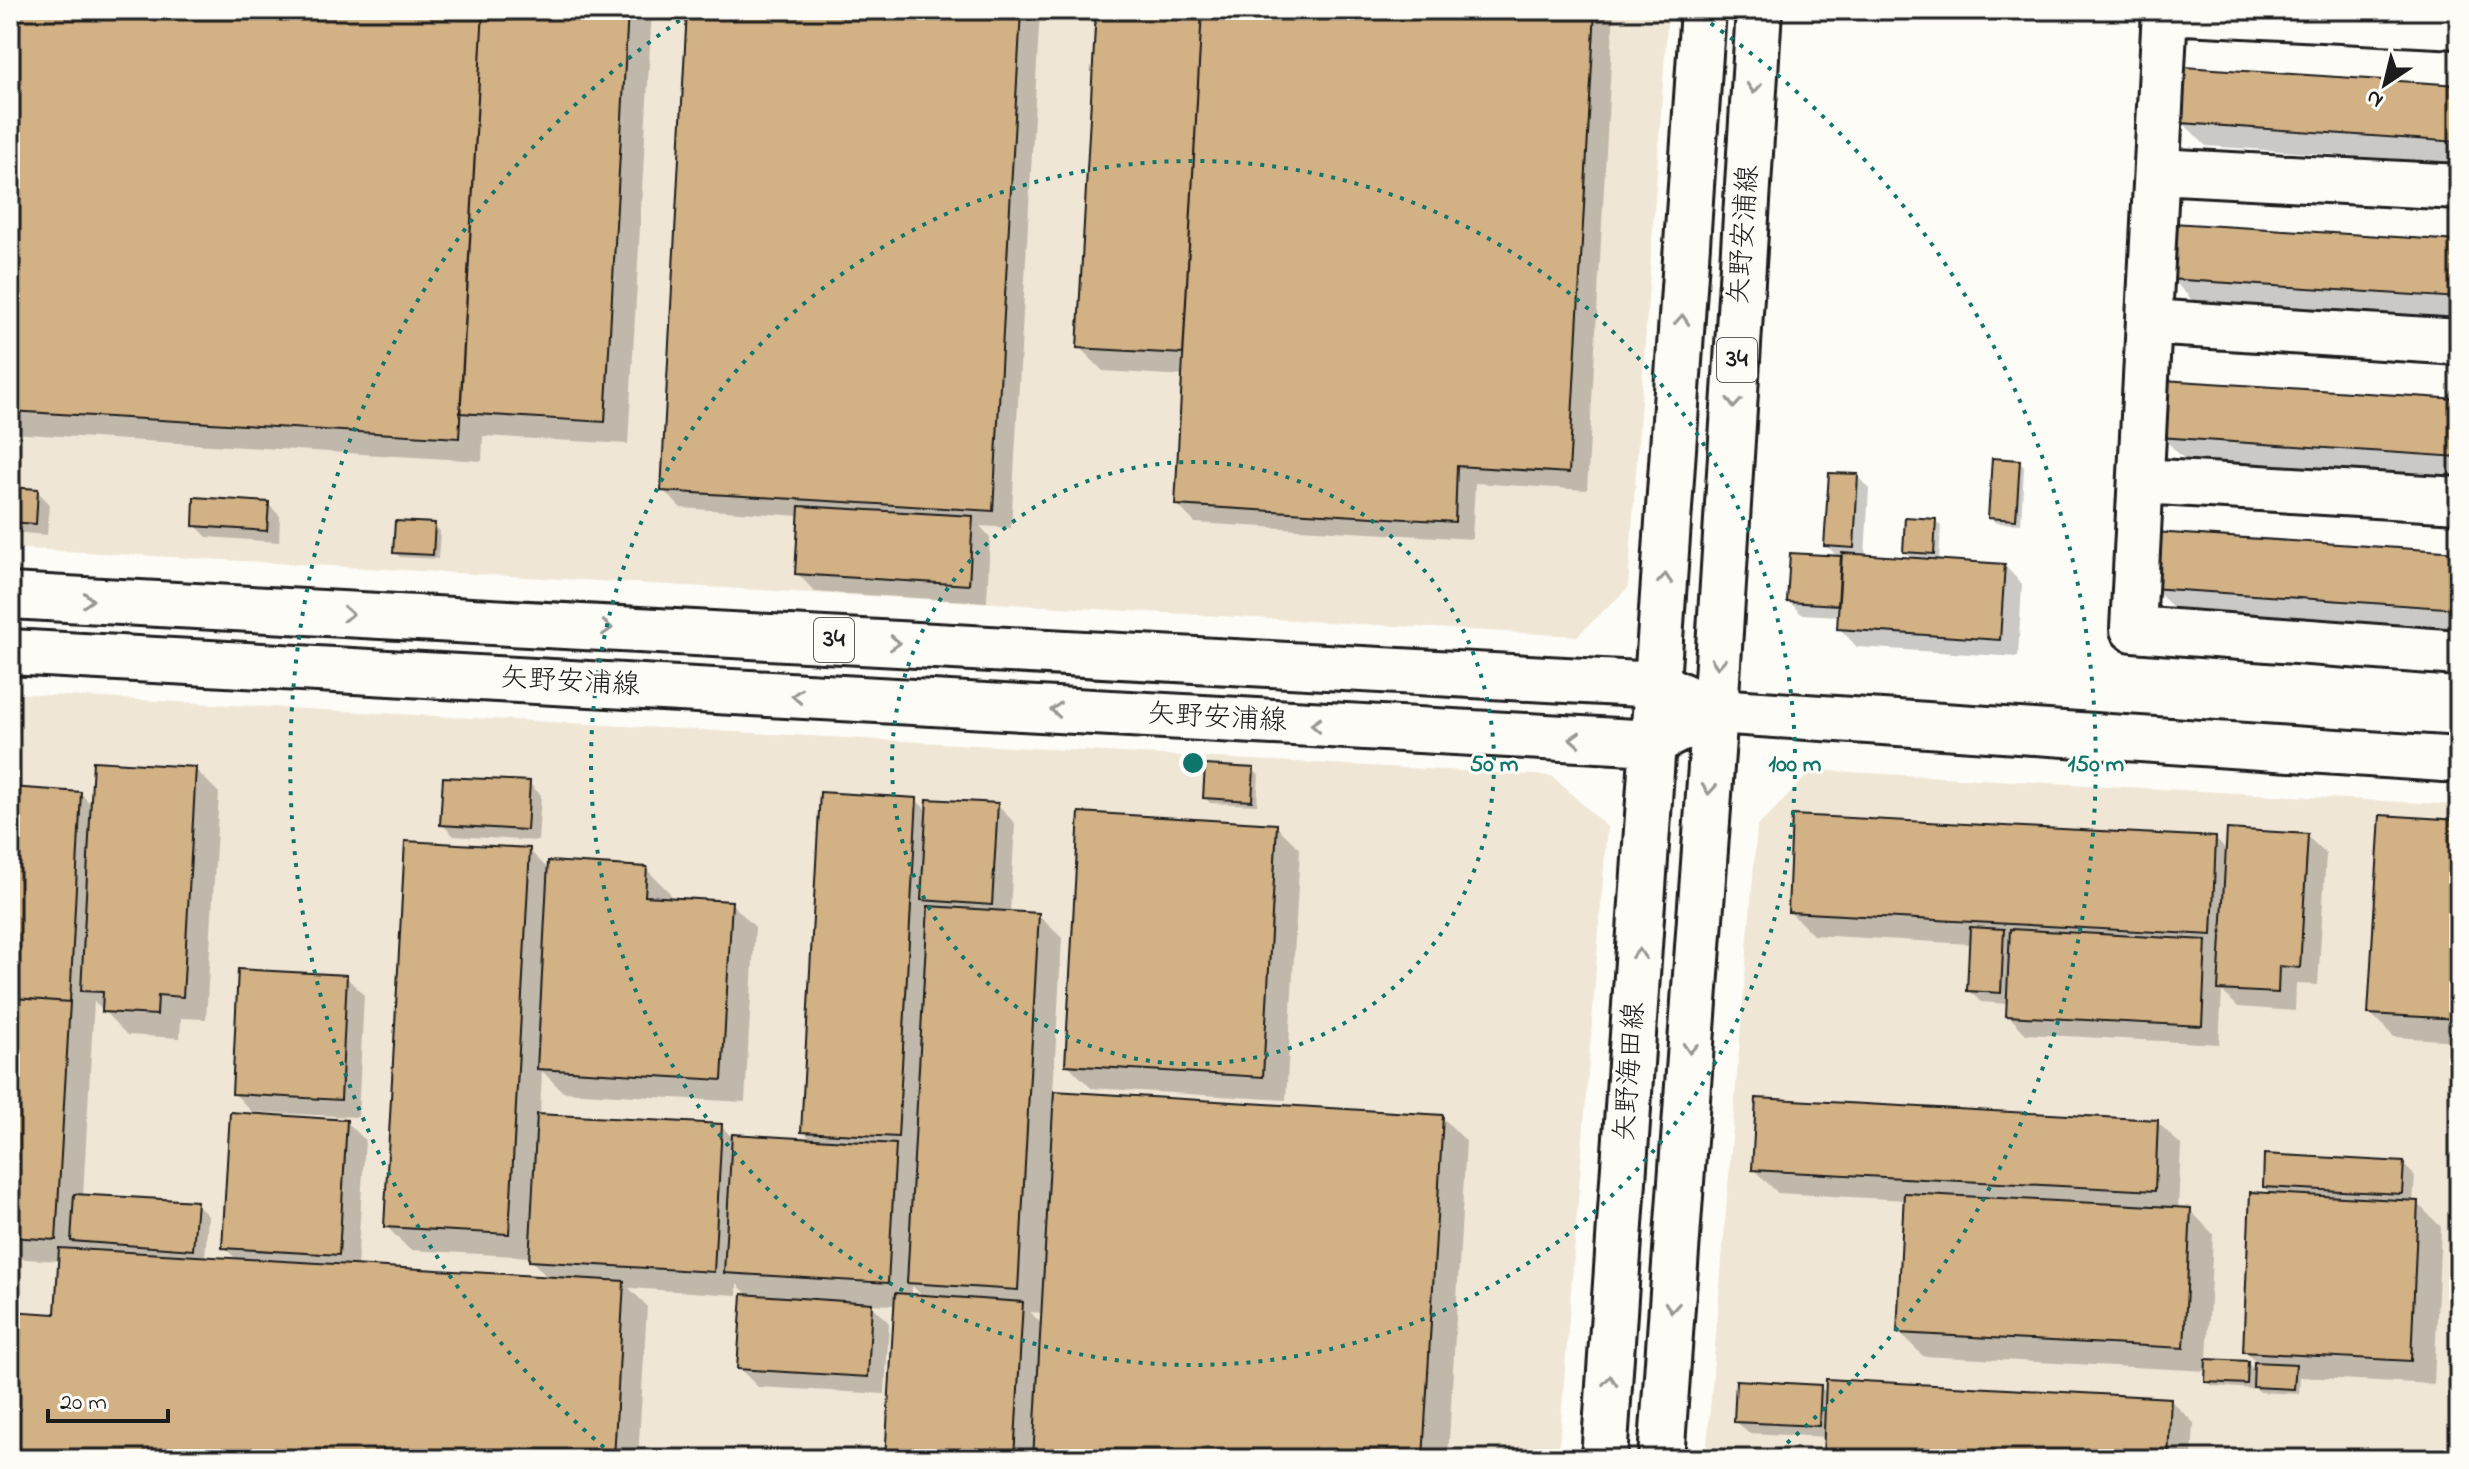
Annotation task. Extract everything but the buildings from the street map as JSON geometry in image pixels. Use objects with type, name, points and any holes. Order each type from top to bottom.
[{"type":"main road","name":"矢野安浦線","points":[[10,596],[1658,685],[1703,10]]},
{"type":"main road","name":"矢野安浦線","points":[[1715,711],[1759,10]]},
{"type":"main road","points":[[2459,26],[2165,10],[2133,629],[2459,653]]},
{"type":"main road","points":[[2157,171],[2459,187]]},
{"type":"main road","points":[[2149,322],[2459,342]]},
{"type":"main road","points":[[2141,481],[2459,500]]},
{"type":"main road","name":"矢野安浦線","points":[[10,652],[1653,743]]},
{"type":"main road","points":[[1658,685],[1715,711],[2459,760]]},
{"type":"main road","name":"矢野海田線","points":[[1604,1459],[1658,685]]},
{"type":"main road","points":[[1653,743],[1715,711]]},
{"type":"main road","name":"矢野海田線","points":[[1661,1459],[1715,711]]},
{"type":"shaded area","points":[[10,10],[1668,10],[1628,588],[1577,636],[10,548]]},
{"type":"shaded area","points":[[10,693],[1552,776],[1607,827],[1558,1459],[10,1459]]},
{"type":"shaded area","points":[[1813,770],[2459,805],[2459,1459],[1706,1459],[1757,827]]}]
